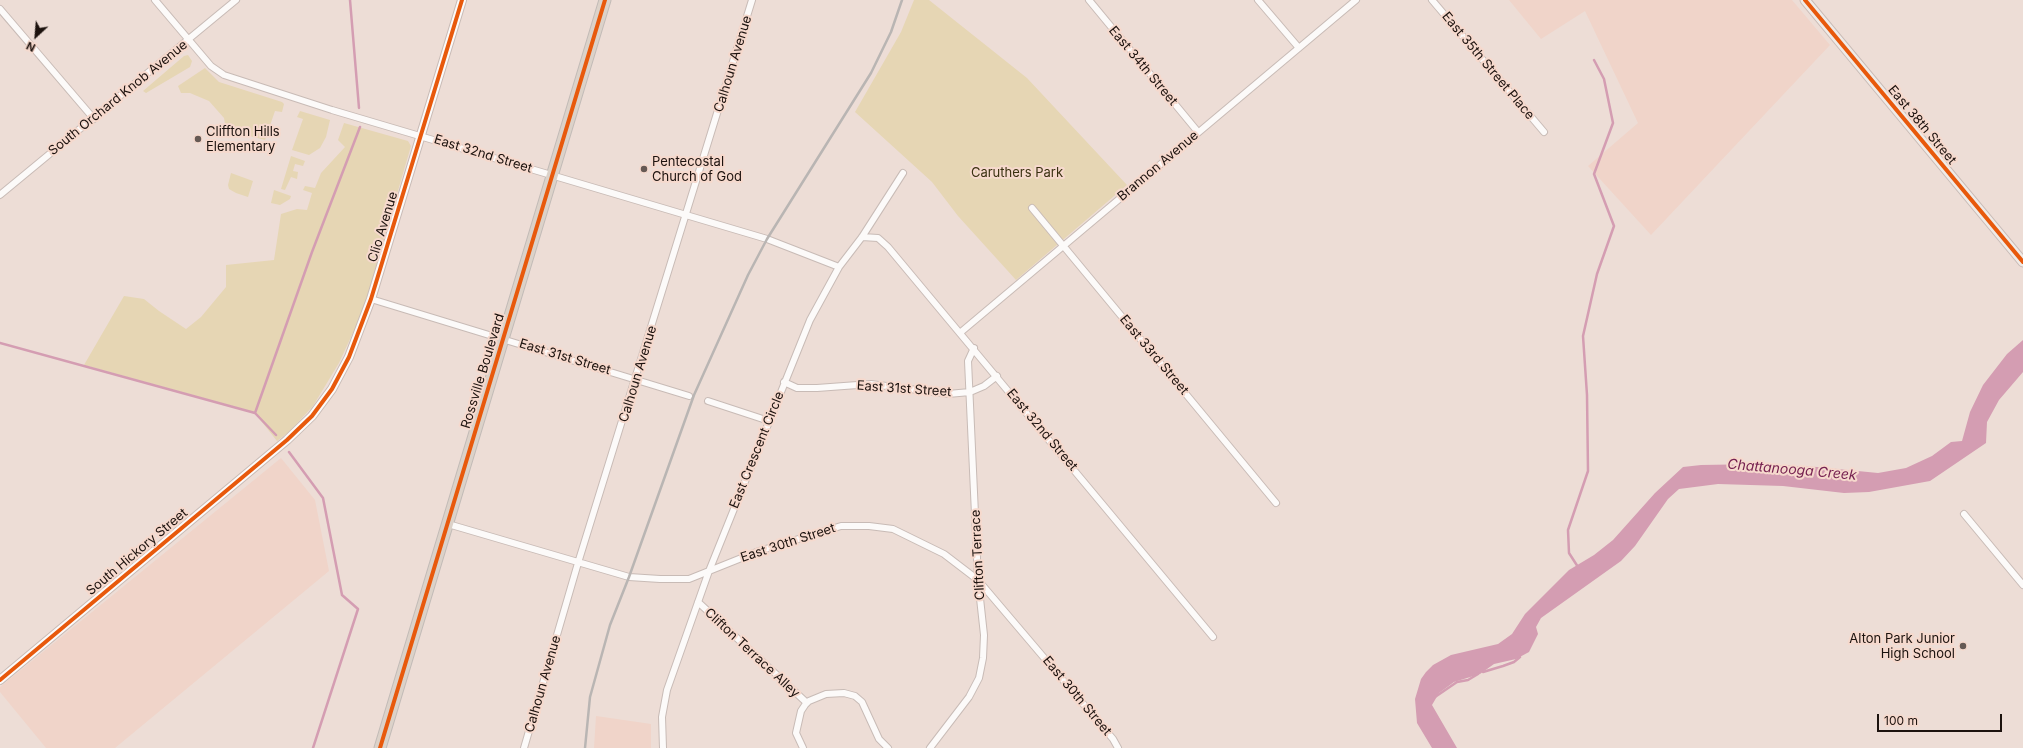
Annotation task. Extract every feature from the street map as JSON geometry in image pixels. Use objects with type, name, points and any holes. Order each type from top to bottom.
[{"type":"highway","name":"Rossville Boulevard","points":[[380,748],[605,0]]},
{"type":"main road","name":"East 38th Street","points":[[1805,0],[2023,262]]},
{"type":"street","name":"East 32nd Street","points":[[155,0],[211,66],[224,75],[332,110],[767,239],[840,267]]},
{"type":"street","name":"South Orchard Knob Avenue","points":[[0,195],[94,119],[236,0]]},
{"type":"street","name":"Clio Avenue","points":[[287,440],[312,416],[332,389],[349,357],[371,299],[462,0]]},
{"type":"street","name":"Calhoun Avenue","points":[[524,748],[578,563],[688,215],[752,0]]},
{"type":"street","name":"East 34th Street","points":[[1088,0],[1198,132]]},
{"type":"street","points":[[1258,0],[1299,48]]},
{"type":"street","name":"Brannon Avenue","points":[[961,332],[1356,0]]},
{"type":"street","name":"East 35th Street Place","points":[[1432,0],[1544,132]]},
{"type":"street","points":[[0,9],[94,119]]},
{"type":"street","name":"East Crescent Circle","points":[[663,748],[662,717],[667,690],[709,571],[784,382],[810,320],[840,267],[862,237],[903,173]]},
{"type":"street","name":"East 33rd Street","points":[[1032,208],[1276,503]]},
{"type":"street","name":"East 32nd Street","points":[[862,237],[878,238],[888,247],[961,332],[1213,637]]},
{"type":"street","name":"East 31st Street","points":[[371,299],[689,396]]},
{"type":"street","name":"Clifton Terrace","points":[[930,748],[969,697],[979,678],[984,635],[978,580],[968,361],[974,348]]},
{"type":"street","name":"East 31st Street","points":[[784,382],[796,388],[871,384],[948,394],[970,392],[984,386],[997,376]]},
{"type":"street","points":[[708,401],[769,421]]},
{"type":"street","name":"South Hickory Street","points":[[0,680],[287,440]]},
{"type":"street","points":[[1964,514],[2023,585]]},
{"type":"street","name":"East 30th Street","points":[[448,524],[629,577],[689,579],[759,551],[841,526],[869,526],[893,529],[944,554],[978,580],[1113,739],[1118,748]]},
{"type":"street","name":"Clifton Terrace Alley","points":[[698,602],[807,703]]},
{"type":"street","points":[[803,748],[796,733],[801,711],[807,703],[826,694],[844,693],[855,696],[862,702],[879,739],[888,748]]},
{"type":"shaded area","points":[[1509,0],[1792,0],[1830,45],[1651,235],[1588,166],[1638,123],[1585,11],[1541,39]]},
{"type":"shaded area","points":[[281,458],[315,500],[329,571],[115,748],[46,748],[0,692],[0,687]]},
{"type":"shaded area","points":[[596,716],[651,724],[651,748],[594,748]]},
{"type":"green space","name":"Caruthers Park","points":[[914,0],[929,0],[1027,78],[1127,185],[1016,280],[958,216],[932,182],[855,112],[901,32]]},
{"type":"green space","points":[[188,55],[192,61],[190,67],[146,93],[143,91],[184,56]]},
{"type":"green space","points":[[205,68],[219,82],[282,102],[284,104],[282,112],[275,111],[265,140],[226,130],[224,118],[209,101],[190,93],[181,93],[178,86]]},
{"type":"green space","points":[[300,111],[330,120],[326,137],[320,148],[309,155],[292,150],[303,119],[297,117]]},
{"type":"green space","points":[[344,123],[408,141],[411,146],[363,311],[339,363],[313,406],[290,431],[277,441],[254,412],[84,365],[124,296],[144,299],[186,329],[201,317],[226,287],[226,265],[274,260],[281,214],[297,209],[307,210],[312,193],[303,190],[305,186],[315,188],[321,173],[345,147],[338,140]]},
{"type":"green space","points":[[291,156],[305,161],[303,166],[295,164],[293,171],[298,172],[297,179],[291,177],[285,190],[281,189]]},
{"type":"green space","points":[[231,173],[253,181],[248,197],[229,189],[228,185]]},
{"type":"green space","points":[[274,190],[291,196],[290,199],[280,205],[271,203]]},
{"type":"water","points":[[2023,340],[2023,372],[1999,400],[1987,422],[1986,443],[1930,481],[1869,492],[1844,493],[1783,486],[1718,484],[1679,489],[1668,499],[1635,546],[1621,561],[1541,618],[1536,627],[1538,634],[1529,652],[1516,659],[1494,664],[1480,674],[1454,682],[1439,693],[1432,705],[1457,748],[1432,748],[1417,723],[1415,699],[1421,679],[1426,672],[1433,665],[1451,655],[1498,644],[1512,634],[1525,614],[1569,570],[1594,555],[1613,540],[1655,493],[1683,467],[1701,465],[1759,464],[1817,467],[1878,473],[1906,468],[1932,456],[1951,442],[1962,441],[1970,412],[1983,385],[2007,354]]},
{"type":"waterway","points":[[350,0],[359,108]]},
{"type":"waterway","points":[[1578,567],[1569,553],[1568,530],[1588,471],[1587,395],[1583,336],[1597,274],[1614,226],[1594,174],[1613,123],[1604,79],[1594,60]]},
{"type":"waterway","points":[[255,413],[312,252],[360,127]]},
{"type":"waterway","points":[[0,343],[255,413],[276,435]]},
{"type":"waterway","points":[[289,452],[323,498],[342,595],[358,609],[313,748]]},
{"type":"waterway","name":"Chattanooga Creek","points":[[1483,672],[1514,662],[1520,657]]},
{"type":"waterway","name":"Chattanooga Creek","points":[[1435,697],[1457,682],[1468,680],[1478,674]]},
{"type":"railway","points":[[585,748],[590,697],[610,625],[629,577],[694,395],[748,275],[767,239],[871,73],[891,32],[902,0]]},
{"type":"cycle path","points":[[0,680],[287,440],[312,416],[332,389],[349,357],[371,299],[462,0]]},
{"type":"cycle path","points":[[380,748],[605,0]]},
{"type":"cycle path","points":[[1805,0],[2023,262]]},
{"type":"place","name":"Cliffton Hills Elementary","points":[[198,139]]},
{"type":"place","name":"Pentecostal Church of God","points":[[644,169]]},
{"type":"place","name":"Alton Park Junior High School","points":[[1963,646]]}]
